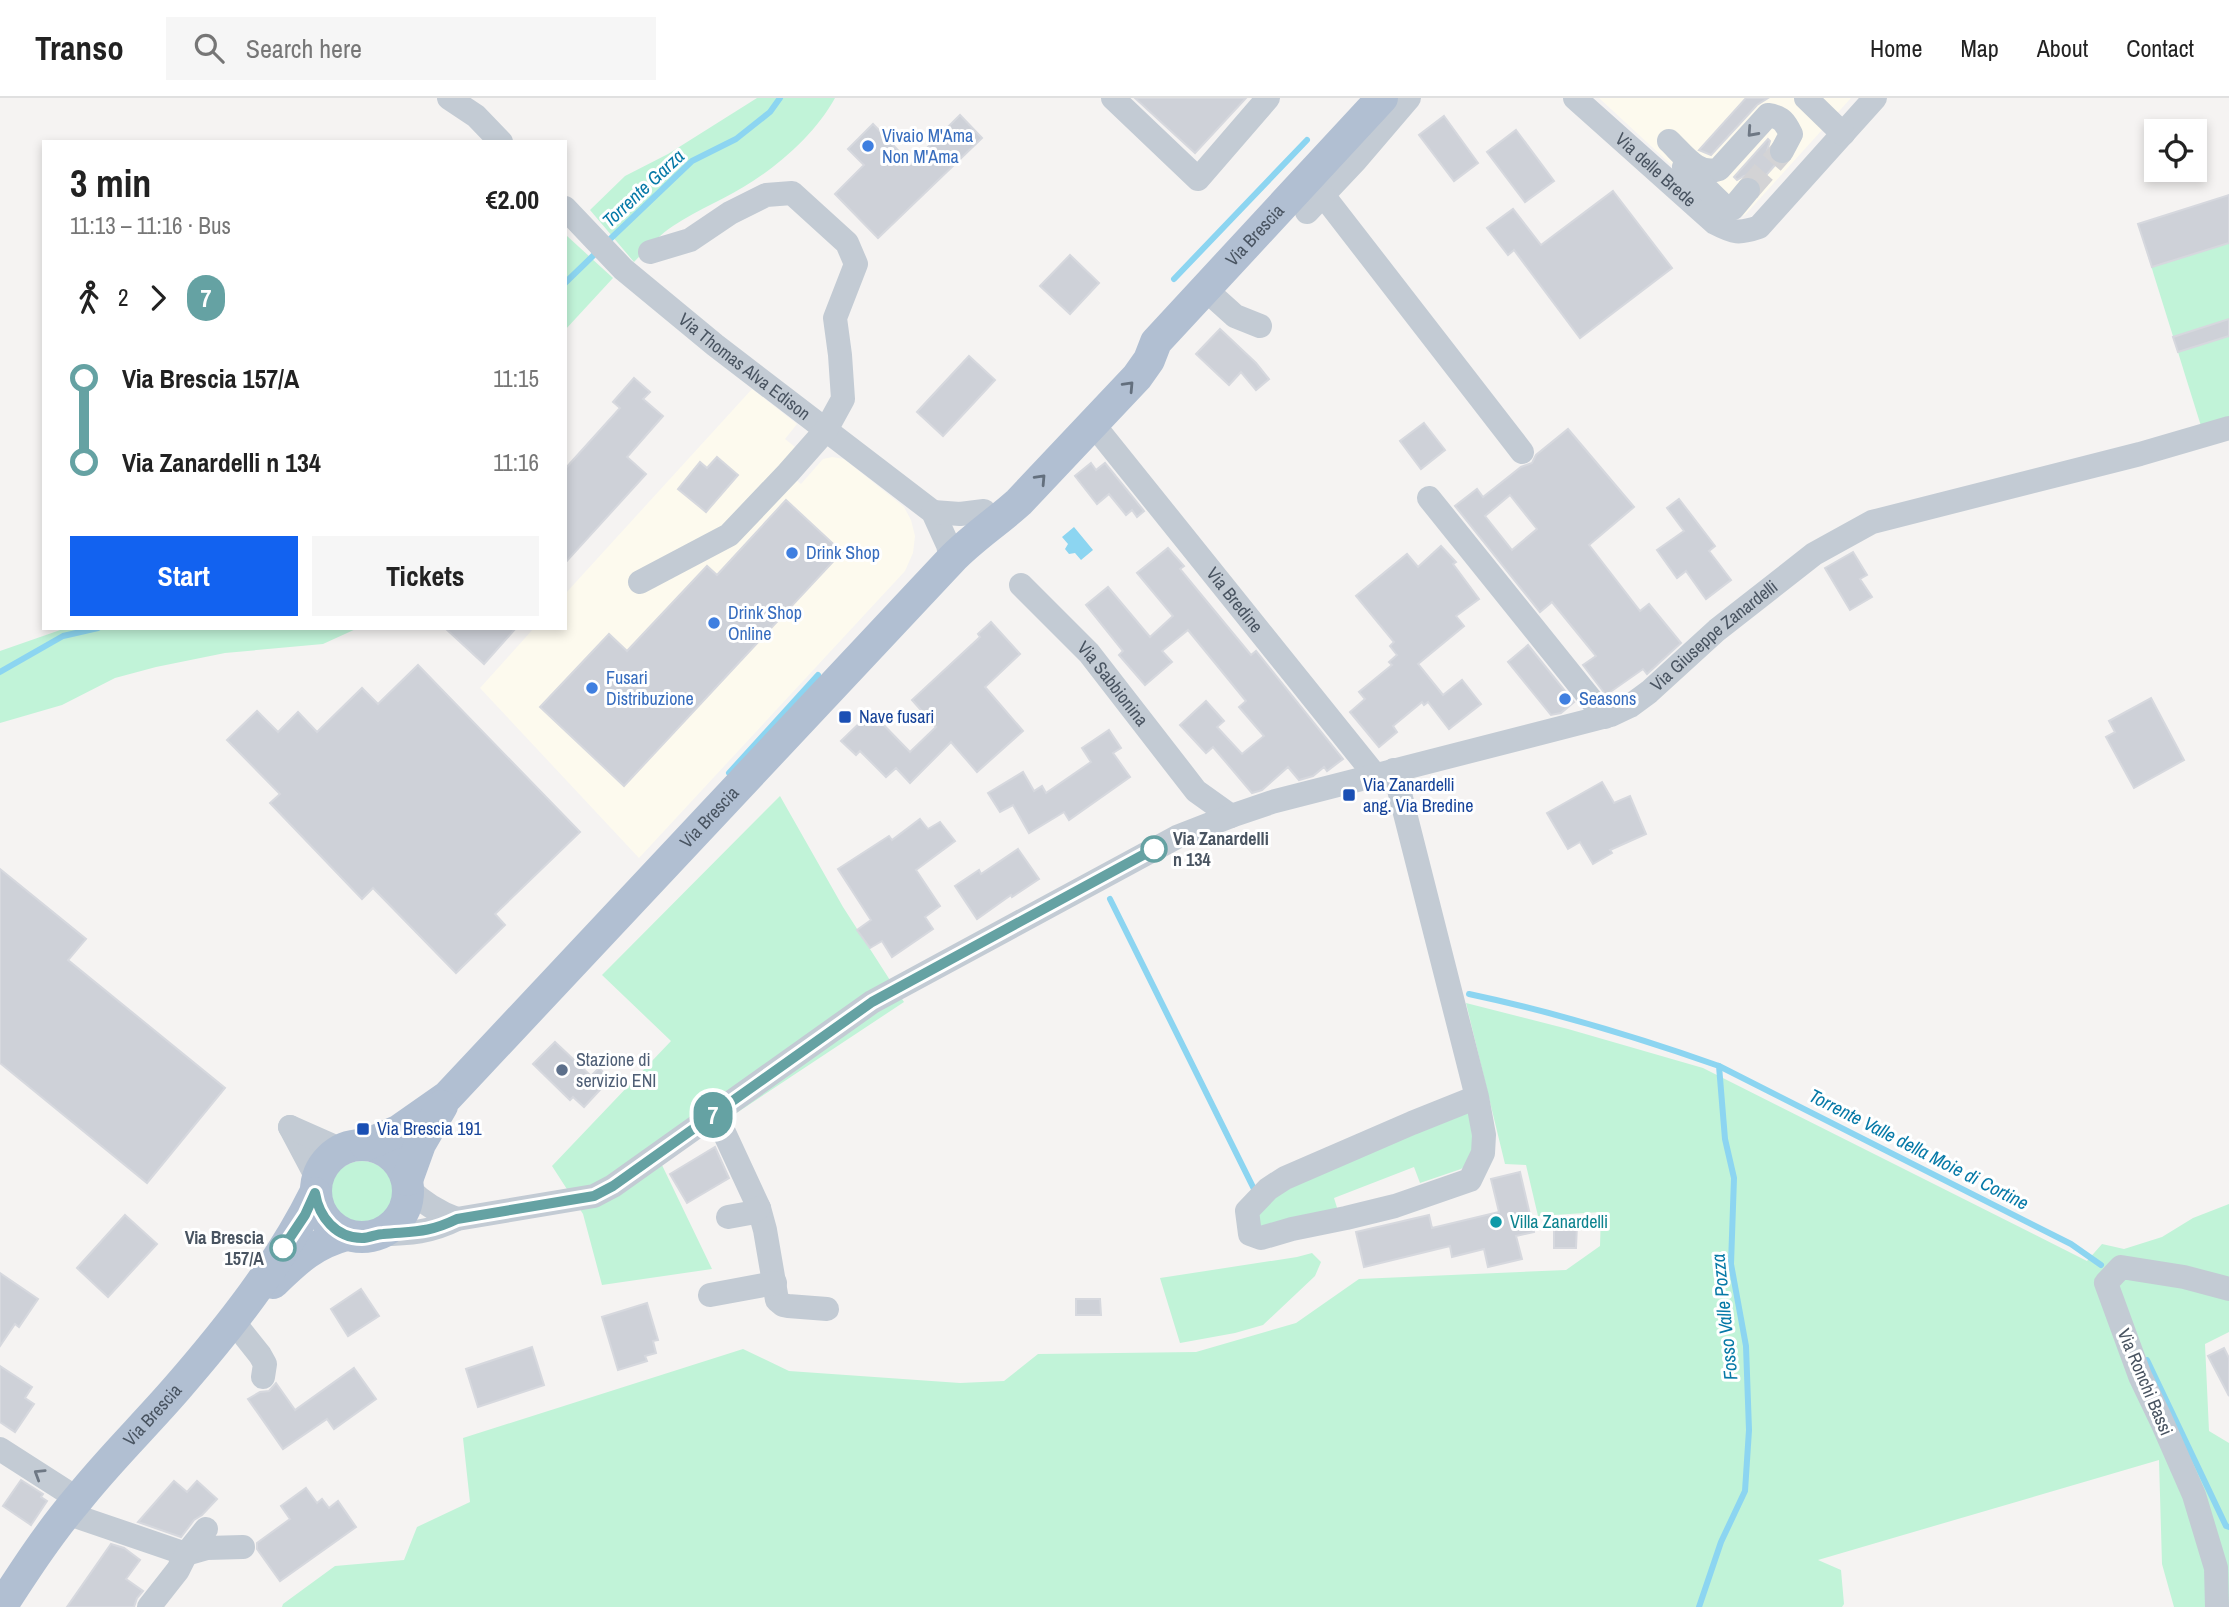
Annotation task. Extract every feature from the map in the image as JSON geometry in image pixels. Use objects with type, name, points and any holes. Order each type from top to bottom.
[{"type":"main road","name":"Via Brescia","points":[[1353,130],[1371,98]]},
{"type":"main road","name":"Via Brescia","points":[[969,536],[1001,518],[1019,502],[1093,424],[1137,377],[1149,360],[1156,342],[1382,98]]},
{"type":"main road","name":"Via Brescia","points":[[1,1607],[42,1544],[72,1506],[177,1389],[235,1318],[305,1215],[327,1161],[354,1147],[398,1131],[448,1096],[969,536],[1123,360],[1156,342]]},
{"type":"main road","name":"Via Brescia","points":[[235,1318],[297,1260],[325,1241],[346,1235],[363,1238],[389,1229],[402,1215],[420,1144],[448,1096]]},
{"type":"main road","points":[[354,1147],[380,1148],[392,1156],[401,1167],[408,1184]]},
{"type":"main road","points":[[316,1186],[324,1219],[330,1226],[346,1235]]},
{"type":"street","points":[[449,98],[476,116],[499,140]]},
{"type":"street","points":[[1113,98],[1198,179],[1268,98]]},
{"type":"street","points":[[1409,98],[1315,203],[1522,452]]},
{"type":"street","name":"Via delle Brede","points":[[1575,98],[1715,223],[1730,231],[1742,233],[1759,228],[1843,134]]},
{"type":"street","points":[[1810,99],[1843,134],[1875,98]]},
{"type":"street","points":[[1748,190],[1733,208],[1726,208],[1673,157],[1668,148],[1669,141],[1697,167],[1703,171],[1713,171],[1719,169],[1768,115],[1785,122],[1791,134],[1782,151]]},
{"type":"street","points":[[640,582],[729,536],[826,430],[843,399],[835,318],[856,264],[847,243],[792,193],[766,195],[690,240],[650,252]]},
{"type":"street","name":"Via Thomas Alva Edison","points":[[573,215],[623,269],[715,345],[933,512],[948,545],[969,536]]},
{"type":"street","points":[[1202,293],[1236,316],[1250,331]]},
{"type":"street","name":"Via Bredine","points":[[1093,424],[1385,773]]},
{"type":"street","name":"Via Giuseppe Zanardelli","points":[[380,1234],[407,1234],[438,1228],[457,1219],[594,1196],[613,1186],[872,1002],[1131,860],[1197,829],[1231,816],[1305,800],[1385,773],[1488,752],[1605,717],[1630,706],[1717,630],[1814,554],[1863,527],[1905,513],[2140,454],[2229,428]]},
{"type":"street","points":[[1429,498],[1605,717]]},
{"type":"street","points":[[809,709],[832,674],[930,567],[936,557],[933,512],[960,514],[969,536]]},
{"type":"street","name":"Via Sabbionina","points":[[1020,585],[1089,653],[1196,791],[1231,816]]},
{"type":"street","points":[[1385,773],[1477,1097],[1484,1135],[1483,1153],[1469,1180],[1395,1206],[1261,1238],[1250,1234],[1247,1211],[1268,1189],[1285,1178],[1477,1097]]},
{"type":"street","points":[[1196,791],[1197,829]]},
{"type":"street","points":[[715,1113],[759,1208],[777,1300],[783,1305],[827,1309]]},
{"type":"street","points":[[316,1186],[290,1127],[354,1147]]},
{"type":"street","points":[[408,1184],[421,1201],[438,1212],[457,1219]]},
{"type":"street","points":[[728,1217],[750,1213],[759,1208]]},
{"type":"street","points":[[2106,1317],[2103,1299],[2106,1283],[2121,1267],[2184,1277],[2229,1289]]},
{"type":"street","points":[[710,1295],[775,1283]]},
{"type":"street","name":"Via Ronchi Bassi","points":[[2106,1283],[2140,1376],[2194,1495],[2216,1568],[2217,1607]]},
{"type":"street","points":[[235,1318],[265,1364],[263,1377]]},
{"type":"street","points":[[0,1450],[72,1506],[186,1554],[207,1548],[243,1547]]},
{"type":"street","points":[[149,1607],[206,1529]]},
{"type":"shaded area","points":[[1599,98],[1851,98],[1745,215],[1732,221]]},
{"type":"shaded area","points":[[752,389],[797,424],[785,439],[795,447],[779,466],[801,484],[823,459],[844,459],[904,507],[915,536],[913,553],[905,571],[639,858],[480,688],[532,630],[567,630],[567,592]]},
{"type":"green space","points":[[757,98],[835,98],[819,122],[799,144],[765,173],[673,226],[634,262],[590,210],[625,176],[668,154]]},
{"type":"green space","points":[[2229,195],[2229,418],[2201,426],[2138,224]]},
{"type":"green space","points":[[567,236],[613,278],[567,328]]},
{"type":"green space","points":[[60,630],[354,630],[323,644],[225,653],[156,667],[115,678],[62,705],[0,723],[0,651]]},
{"type":"green space","points":[[780,796],[843,907],[904,1002],[661,1163],[712,1269],[602,1285],[583,1214],[552,1166],[671,1041],[602,975]]},
{"type":"green space","points":[[1466,1003],[1703,1068],[2087,1261],[2102,1244],[2124,1249],[2162,1237],[2193,1218],[2229,1204],[2229,1332],[2205,1344],[2209,1431],[2229,1443],[2229,1607],[2174,1607],[2162,1564],[2159,1460],[1818,1560],[1841,1570],[1842,1607],[282,1607],[335,1566],[404,1560],[417,1527],[470,1502],[463,1438],[743,1349],[789,1371],[960,1383],[1004,1381],[1038,1354],[1196,1352],[1296,1323],[1359,1279],[1566,1270],[1600,1246],[1601,1212],[1538,1216],[1526,1165],[1505,1164]]},
{"type":"green space","points":[[1470,1112],[1474,1159],[1461,1169],[1420,1183],[1414,1167],[1334,1198],[1339,1214],[1260,1229],[1253,1220],[1262,1204],[1339,1161]]},
{"type":"green space","points":[[362,1161],[374,1163],[384,1170],[391,1180],[391,1204],[384,1214],[374,1221],[362,1223],[350,1221],[340,1214],[333,1204],[331,1192],[333,1180],[340,1170],[350,1163]]},
{"type":"green space","points":[[1312,1253],[1321,1262],[1315,1276],[1263,1325],[1180,1343],[1160,1278]]},
{"type":"water","points":[[1074,527],[1093,550],[1081,560],[1075,553],[1069,554],[1065,549],[1068,544],[1062,537]]},
{"type":"building","points":[[1135,98],[1246,98],[1195,153]]},
{"type":"building","points":[[1746,98],[1768,98],[1757,105],[1711,155],[1699,150]]},
{"type":"building","points":[[960,115],[982,138],[878,238],[835,194],[864,165],[848,149],[873,124],[911,164]]},
{"type":"building","points":[[1444,116],[1478,163],[1454,181],[1419,135]]},
{"type":"building","points":[[1516,130],[1554,181],[1525,202],[1487,152]]},
{"type":"building","points":[[1768,139],[1769,158],[1776,164],[1760,182],[1750,175],[1737,180],[1734,177]]},
{"type":"building","points":[[1613,191],[1672,268],[1580,338],[1514,250],[1508,255],[1487,228],[1513,209],[1541,245]]},
{"type":"building","points":[[2229,195],[2229,243],[2152,267],[2138,224]]},
{"type":"building","points":[[1070,255],[1099,283],[1070,314],[1040,286]]},
{"type":"building","points":[[2229,319],[2229,336],[2178,352],[2173,337]]},
{"type":"building","points":[[1220,329],[1269,379],[1256,390],[1241,372],[1229,385],[1196,354]]},
{"type":"building","points":[[969,356],[995,380],[943,436],[917,412]]},
{"type":"building","points":[[634,378],[650,392],[643,399],[663,416],[627,457],[646,474],[567,561],[567,467],[620,408],[613,402]]},
{"type":"building","points":[[1424,423],[1445,450],[1421,469],[1400,441]]},
{"type":"building","points":[[1568,429],[1634,507],[1589,545],[1640,611],[1649,604],[1681,643],[1647,674],[1643,669],[1606,695],[1583,665],[1596,656],[1552,602],[1540,612],[1455,506],[1477,489],[1483,497],[1521,467],[1532,463],[1536,455]],"holes":[[[1510,495],[1537,529],[1512,550],[1485,516]]]},
{"type":"building","points":[[717,457],[738,475],[706,512],[678,489],[700,462],[707,468]]},
{"type":"building","points":[[1091,463],[1096,470],[1105,463],[1144,511],[1137,517],[1132,510],[1126,515],[1109,494],[1097,504],[1075,476]]},
{"type":"building","points":[[1679,499],[1715,546],[1709,551],[1731,580],[1706,599],[1686,571],[1677,578],[1657,550],[1684,531],[1667,508]]},
{"type":"building","points":[[786,500],[842,552],[624,786],[540,707],[609,634],[627,651],[707,566],[717,575]]},
{"type":"building","points":[[1441,546],[1456,562],[1453,564],[1479,599],[1456,616],[1464,626],[1418,664],[1443,695],[1462,680],[1481,704],[1449,729],[1428,702],[1424,705],[1422,702],[1393,726],[1397,732],[1379,747],[1350,712],[1365,699],[1359,692],[1392,665],[1389,662],[1397,655],[1390,646],[1394,642],[1356,596],[1407,554],[1418,567]]},
{"type":"building","points":[[1168,548],[1184,566],[1180,569],[1251,655],[1256,651],[1343,759],[1327,771],[1324,767],[1313,776],[1299,780],[1288,767],[1262,790],[1252,793],[1213,747],[1206,753],[1180,725],[1206,701],[1224,721],[1217,727],[1242,754],[1264,736],[1239,707],[1246,701],[1188,630],[1162,651],[1172,662],[1145,685],[1119,655],[1123,651],[1086,605],[1108,587],[1150,637],[1173,616],[1137,573]]},
{"type":"building","points":[[1853,552],[1867,575],[1860,579],[1872,597],[1850,610],[1825,568]]},
{"type":"building","points":[[991,622],[1020,654],[985,687],[1023,731],[977,772],[951,742],[910,783],[896,768],[886,777],[860,751],[856,755],[841,741],[871,712],[910,752],[936,727],[912,700],[980,637],[978,634]]},
{"type":"building","points":[[447,630],[514,630],[484,664]]},
{"type":"building","points":[[1528,645],[1574,702],[1561,713],[1551,715],[1508,662]]},
{"type":"building","points":[[418,665],[580,832],[495,914],[505,925],[456,973],[373,888],[362,899],[270,803],[280,794],[227,740],[257,711],[278,732],[298,712],[317,732],[362,688],[378,704]]},
{"type":"building","points":[[2151,698],[2184,760],[2134,788],[2106,737],[2115,732],[2109,721]]},
{"type":"building","points":[[1109,730],[1121,748],[1113,753],[1130,777],[1069,820],[1064,812],[1029,833],[1013,805],[1000,812],[988,793],[1023,772],[1034,791],[1042,786],[1046,793],[1091,762],[1082,748]]},
{"type":"building","points":[[1602,782],[1614,803],[1630,796],[1646,834],[1610,850],[1612,853],[1593,864],[1580,842],[1568,849],[1547,813]]},
{"type":"building","points":[[920,819],[928,829],[940,822],[955,841],[916,870],[940,906],[925,917],[933,929],[892,957],[882,941],[870,948],[857,930],[871,920],[838,869],[889,836],[892,840]]},
{"type":"building","points":[[1018,849],[1039,879],[977,919],[955,886],[979,870],[981,874]]},
{"type":"building","points":[[0,869],[86,939],[68,960],[225,1088],[147,1183],[0,1063]]},
{"type":"building","points":[[555,1042],[591,1076],[599,1068],[610,1079],[584,1107],[573,1097],[570,1100],[533,1064]]},
{"type":"building","points":[[715,1147],[729,1178],[687,1203],[670,1174]]},
{"type":"building","name":"Villa Zanardelli","points":[[1520,1172],[1534,1232],[1516,1236],[1522,1259],[1488,1267],[1484,1249],[1452,1257],[1450,1246],[1364,1267],[1356,1232],[1429,1215],[1432,1228],[1499,1212],[1491,1179]]},
{"type":"building","points":[[125,1215],[157,1244],[108,1297],[77,1268]]},
{"type":"building","points":[[1554,1224],[1577,1225],[1576,1248],[1554,1248]]},
{"type":"building","points":[[0,1273],[38,1299],[19,1327],[15,1324],[0,1346]]},
{"type":"building","points":[[361,1289],[379,1316],[348,1336],[331,1309]]},
{"type":"building","points":[[1076,1299],[1100,1299],[1101,1315],[1076,1315]]},
{"type":"building","points":[[647,1303],[658,1340],[653,1341],[656,1353],[645,1356],[647,1361],[618,1370],[602,1317]]},
{"type":"building","points":[[532,1347],[544,1385],[478,1407],[466,1369]]},
{"type":"building","points":[[2224,1348],[2229,1358],[2229,1396],[2208,1356]]},
{"type":"building","points":[[0,1366],[32,1387],[25,1398],[34,1404],[15,1432],[0,1422]]},
{"type":"building","points":[[354,1368],[376,1399],[334,1429],[327,1419],[283,1449],[248,1399],[260,1392],[269,1391],[276,1383],[295,1410]]},
{"type":"building","points":[[21,1480],[43,1494],[41,1497],[47,1501],[31,1525],[3,1506]]},
{"type":"building","points":[[174,1481],[187,1492],[197,1481],[217,1499],[194,1520],[181,1537],[138,1522]]},
{"type":"building","points":[[306,1488],[317,1503],[322,1499],[329,1508],[338,1501],[356,1527],[280,1581],[257,1549],[257,1543],[290,1519],[281,1506]]},
{"type":"building","points":[[111,1544],[124,1548],[140,1560],[126,1579],[143,1591],[134,1607],[67,1607]]},
{"type":"waterway","name":"Torrente Garza","points":[[607,242],[692,161],[736,139],[770,112],[780,98]]},
{"type":"waterway","points":[[1174,279],[1307,140]]},
{"type":"waterway","name":"Torrente Garza","points":[[567,281],[599,250]]},
{"type":"waterway","name":"Torrente Garza","points":[[0,672],[63,636],[89,630]]},
{"type":"waterway","points":[[729,773],[818,675]]},
{"type":"waterway","points":[[1110,899],[1255,1191]]},
{"type":"waterway","name":"Fosso Valle Pozza","points":[[1469,994],[1595,1026],[1719,1066],[1725,1139],[1734,1178],[1731,1264],[1746,1346],[1749,1430],[1745,1491],[1721,1542],[1699,1607]]},
{"type":"waterway","name":"Torrente Valle della Moie di Cortine","points":[[1719,1066],[2071,1244],[2101,1265]]},
{"type":"waterway","name":"Torrente Valle della Moie di Cortine","points":[[2147,1360],[2226,1526],[2229,1527]]},
{"type":"tunnel","points":[[1748,190],[1782,151]]},
{"type":"bus line","name":"7","points":[[283,1248],[305,1215],[315,1193],[320,1211],[330,1226],[346,1235],[363,1238],[380,1234],[407,1234],[438,1228],[457,1219],[594,1196],[613,1186],[872,1002],[1154,849]]},
{"type":"place","name":"Vivaio M'Ama Non M'Ama","points":[[868,146]]},
{"type":"place","name":"Drink Shop","points":[[792,553]]},
{"type":"place","name":"Drink Shop Online","points":[[714,623]]},
{"type":"place","name":"Fusari Distribuzione","points":[[592,688]]},
{"type":"place","name":"Seasons","points":[[1565,699]]},
{"type":"place","name":"Nave fusari","points":[[845,717]]},
{"type":"place","name":"Via Zanardelli ang. Via Bredine","points":[[1349,795]]},
{"type":"place","name":"Via Zanardelli n 134","points":[[1154,849]]},
{"type":"place","name":"Stazione di servizio ENI","points":[[562,1070]]},
{"type":"place","name":"Via Brescia 191","points":[[363,1129]]},
{"type":"place","name":"Villa Zanardelli","points":[[1496,1222]]},
{"type":"place","name":"Via Brescia 157/A","points":[[283,1248]]}]
